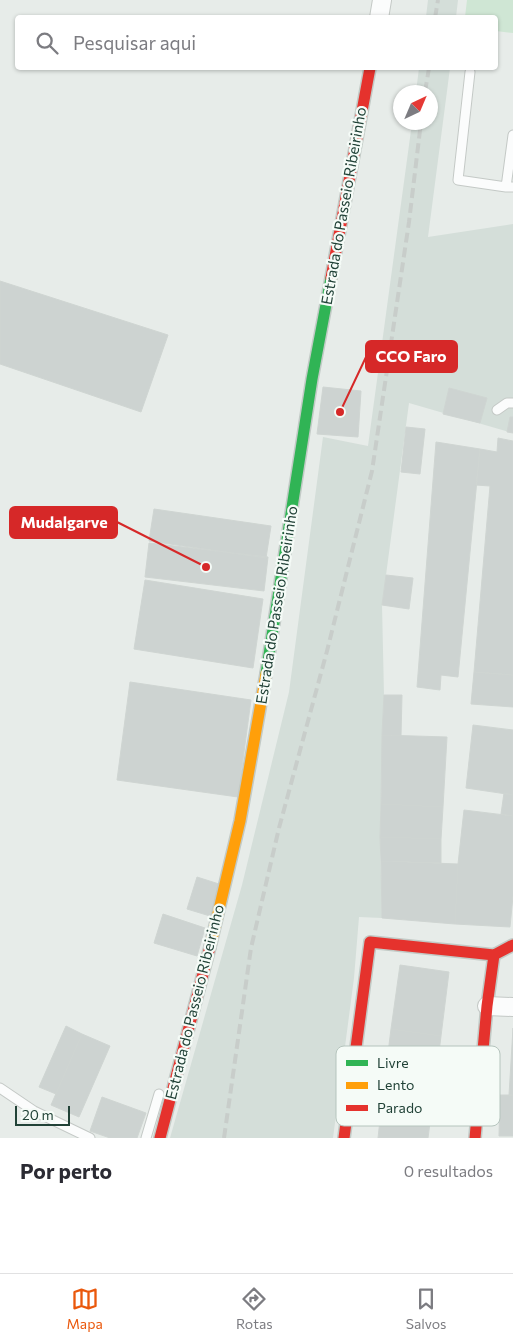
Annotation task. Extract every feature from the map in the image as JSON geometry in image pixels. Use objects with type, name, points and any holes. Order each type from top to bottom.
[{"type":"street","points":[[380,15],[382,0]]},
{"type":"street","name":"Estrada do Passeio Ribeirinho","points":[[160,1138],[166,1083],[205,966],[240,821],[259,719],[312,379],[370,70]]},
{"type":"street","points":[[356,1046],[370,942],[494,955],[513,944]]},
{"type":"street","points":[[483,1046],[494,955]]},
{"type":"street","points":[[487,1006],[513,1007]]},
{"type":"lane","points":[[470,72],[458,180],[510,187],[513,135]]},
{"type":"lane","points":[[497,410],[507,403],[513,402]]},
{"type":"lane","points":[[146,1138],[166,1083]]},
{"type":"lane","points":[[0,1088],[34,1111],[90,1138]]},
{"type":"shaded area","points":[[428,0],[458,0],[456,15],[426,15]]},
{"type":"shaded area","points":[[419,70],[450,70],[428,237],[513,224],[513,433],[409,403],[382,605],[384,695],[380,837],[382,918],[359,917],[354,978],[345,1046],[336,1046],[336,1115],[333,1138],[170,1138],[242,885],[289,692],[323,437],[368,446],[411,130],[438,130],[438,85],[417,85]]},
{"type":"green space","points":[[467,0],[513,0],[513,33],[498,31],[498,15],[465,15]]},
{"type":"building","points":[[0,281],[168,335],[141,412],[0,364]]},
{"type":"building","points":[[323,387],[361,391],[358,437],[317,434]]},
{"type":"building","points":[[449,388],[487,398],[480,423],[443,414]]},
{"type":"building","points":[[510,417],[513,417],[513,433],[507,432]]},
{"type":"building","points":[[406,427],[425,429],[420,474],[401,472]]},
{"type":"building","points":[[498,438],[513,441],[513,675],[474,672],[490,486],[476,485],[480,449],[497,452]]},
{"type":"building","points":[[436,442],[480,449],[458,677],[441,675],[440,690],[417,687]]},
{"type":"building","points":[[154,509],[271,526],[266,558],[149,541]]},
{"type":"building","points":[[149,543],[268,557],[264,591],[145,577]]},
{"type":"building","points":[[386,575],[413,578],[409,609],[382,605]]},
{"type":"building","points":[[145,580],[263,599],[253,668],[134,649]]},
{"type":"building","points":[[474,672],[513,675],[513,707],[471,704]]},
{"type":"building","points":[[130,682],[251,700],[238,797],[117,780]]},
{"type":"building","points":[[384,695],[402,695],[401,736],[382,735]]},
{"type":"building","points":[[473,725],[513,730],[513,795],[466,788]]},
{"type":"building","points":[[382,735],[447,737],[443,807],[381,804]]},
{"type":"building","points":[[504,793],[513,795],[513,816],[501,814]]},
{"type":"building","points":[[381,804],[443,807],[441,839],[380,837]]},
{"type":"building","points":[[464,810],[513,816],[513,896],[510,927],[455,924],[458,864]]},
{"type":"building","points":[[380,837],[441,839],[441,863],[381,861]]},
{"type":"building","points":[[381,861],[458,864],[455,924],[382,918]]},
{"type":"building","points":[[197,877],[219,884],[210,916],[187,909]]},
{"type":"building","points":[[163,914],[205,928],[197,956],[154,943]]},
{"type":"building","points":[[400,965],[449,972],[441,1036],[391,1029]]},
{"type":"building","points":[[66,1026],[82,1034],[56,1094],[39,1087]]},
{"type":"building","points":[[513,1028],[513,1095],[509,1095]]},
{"type":"building","points":[[391,1029],[441,1036],[440,1046],[389,1046]]},
{"type":"building","points":[[82,1034],[110,1046],[79,1117],[51,1105]]},
{"type":"building","points":[[500,1095],[513,1095],[513,1136],[499,1136]]},
{"type":"building","points":[[102,1097],[146,1113],[137,1138],[110,1138],[90,1131]]},
{"type":"building","points":[[379,1126],[430,1126],[428,1138],[378,1138]]},
{"type":"railway","points":[[436,15],[438,0]]},
{"type":"railway","points":[[426,85],[429,70]]},
{"type":"railway","points":[[224,1138],[251,948],[279,828],[327,651],[372,471],[409,222],[420,130]]},
{"type":"traffic: fast","points":[[266,674],[312,379],[331,278]]},
{"type":"traffic: slow","points":[[210,947],[240,821],[266,674]]},
{"type":"traffic: jam","points":[[331,278],[370,70]]},
{"type":"traffic: jam","points":[[356,1046],[370,942],[494,955],[513,945]]},
{"type":"traffic: jam","points":[[160,1138],[210,947]]},
{"type":"traffic: jam","points":[[483,1046],[494,955]]},
{"type":"traffic: jam","points":[[344,1138],[346,1126]]},
{"type":"traffic: jam","points":[[475,1138],[476,1126]]},
{"type":"place","name":"CCO Faro","points":[[340,412]]},
{"type":"place","name":"Mudalgarve","points":[[206,567]]}]
